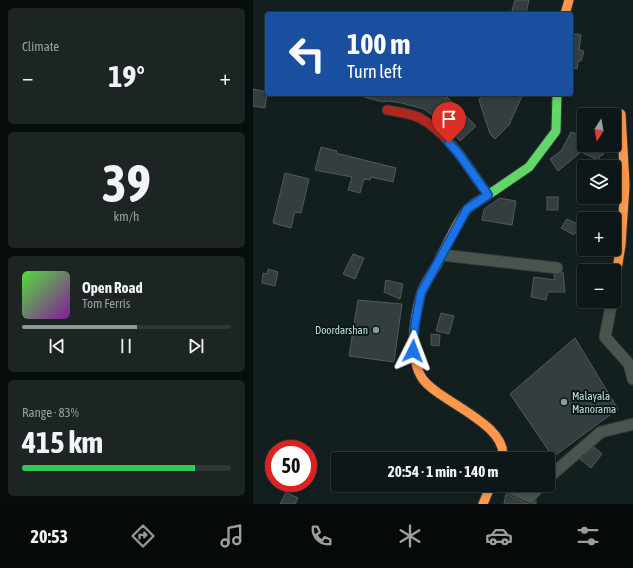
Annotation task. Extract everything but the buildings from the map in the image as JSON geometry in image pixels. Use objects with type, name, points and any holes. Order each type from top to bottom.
[{"type":"main road","points":[[566,12],[569,0]]},
{"type":"main road","points":[[502,452],[498,440],[489,428],[439,392],[423,378],[413,351],[415,324],[421,293],[467,209],[529,167],[553,136],[556,131],[557,96]]},
{"type":"main road","points":[[387,110],[420,118],[438,132],[459,154],[488,195]]},
{"type":"main road","points":[[618,264],[621,245],[625,185],[621,114]]},
{"type":"main road","points":[[483,504],[488,492]]},
{"type":"street","points":[[442,255],[557,268]]},
{"type":"street","points":[[611,308],[605,337],[629,364],[633,379]]},
{"type":"street","points":[[555,472],[601,432],[633,424]]},
{"type":"street","points":[[519,492],[530,497],[535,492]]},
{"type":"traffic: fast","points":[[485,197],[529,167],[556,131],[557,96]]},
{"type":"traffic: slow","points":[[566,12],[569,0]]},
{"type":"traffic: slow","points":[[618,264],[621,245],[625,185],[621,114]]},
{"type":"traffic: slow","points":[[485,197],[472,205],[464,213],[424,287],[416,314],[414,348],[415,359],[422,378],[430,387],[442,396],[485,424],[495,435],[502,447],[502,452]]},
{"type":"traffic: slow","points":[[483,504],[488,492]]},
{"type":"traffic: jam","points":[[387,110],[416,116],[441,133],[466,163],[488,195]]},
{"type":"place","name":"Doordarshan","points":[[376,330]]},
{"type":"place","name":"Malayala Manorama","points":[[564,402]]},
{"type":"route","points":[[413,351],[415,324],[421,293],[467,209],[488,195],[459,154],[449,143]]}]
